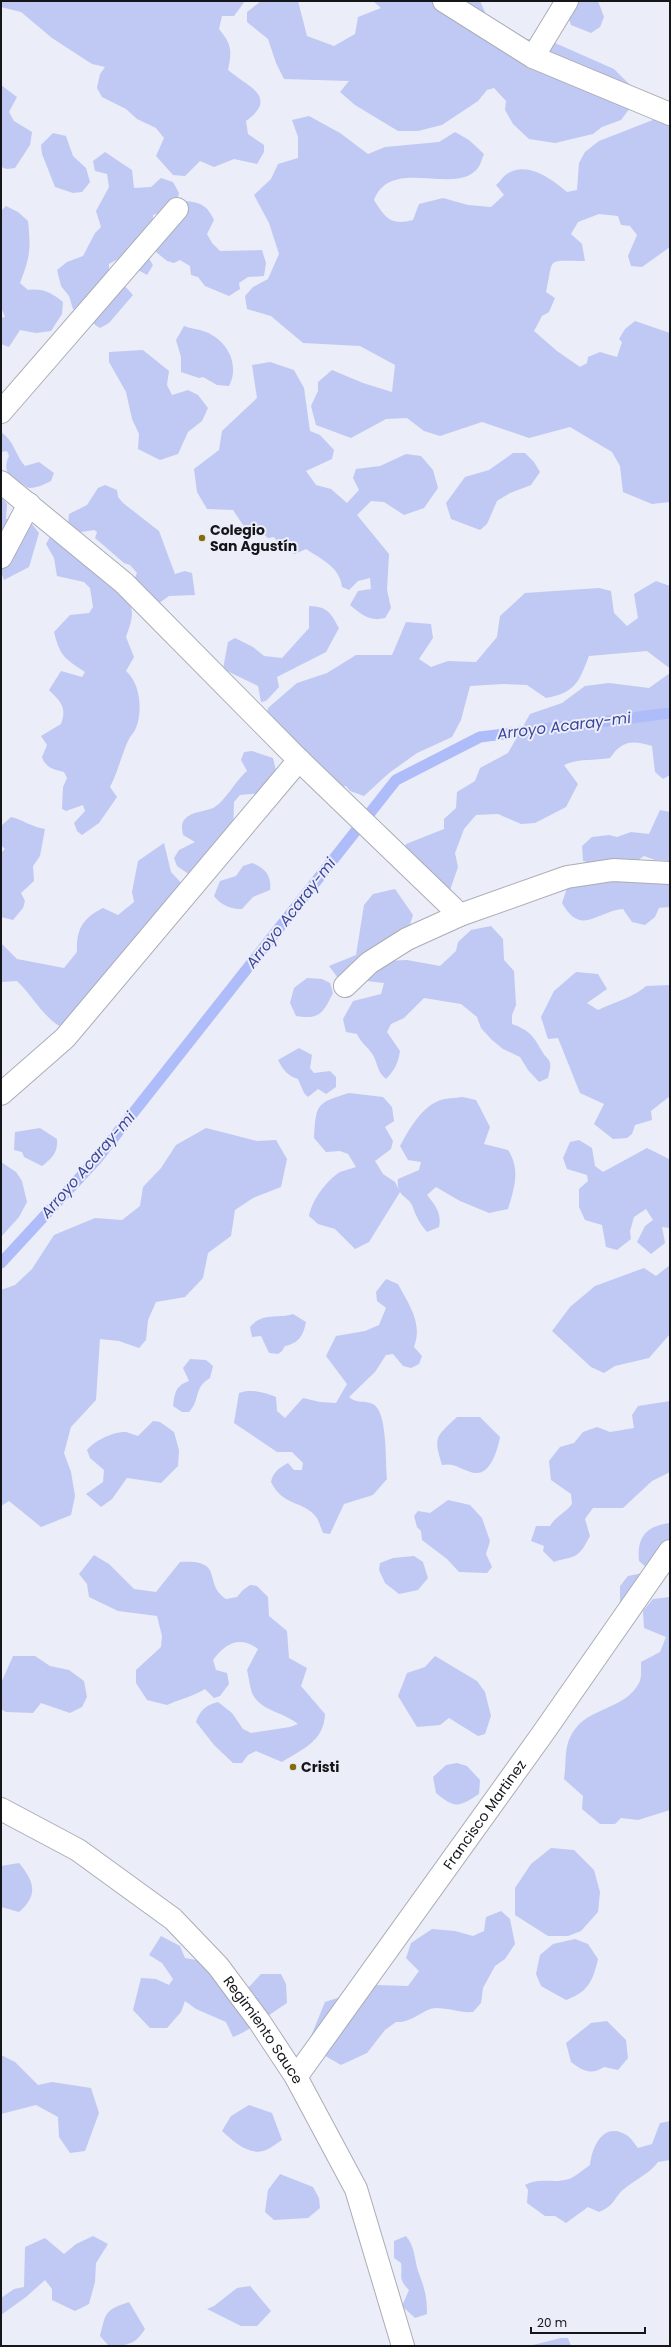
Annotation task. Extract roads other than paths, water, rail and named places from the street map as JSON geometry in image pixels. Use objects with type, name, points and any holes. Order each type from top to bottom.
[{"type":"street","points":[[444,1],[533,57],[670,114]]},
{"type":"street","points":[[533,57],[567,1]]},
{"type":"street","points":[[1,412],[177,209]]},
{"type":"street","points":[[1,482],[124,583],[299,760],[460,915]]},
{"type":"street","points":[[1,557],[29,504]]},
{"type":"street","points":[[1,1094],[65,1038],[299,760]]},
{"type":"street","points":[[345,986],[369,963],[407,939],[460,915],[567,877],[613,870],[670,873]]},
{"type":"street","name":"Francisco Martinez","points":[[296,2077],[541,1736],[670,1551]]},
{"type":"street","name":"Regimiento Sauce","points":[[1,1810],[78,1850],[173,1919],[218,1966],[259,2021],[296,2077],[356,2189],[403,2346]]},
{"type":"waterway","name":"Arroyo Acaray-mi","points":[[1,1263],[96,1160],[396,780],[480,737],[670,713]]},
{"type":"place","name":"Colegio San Agustín","points":[[202,538]]},
{"type":"place","name":"Cristi","points":[[293,1767]]}]
